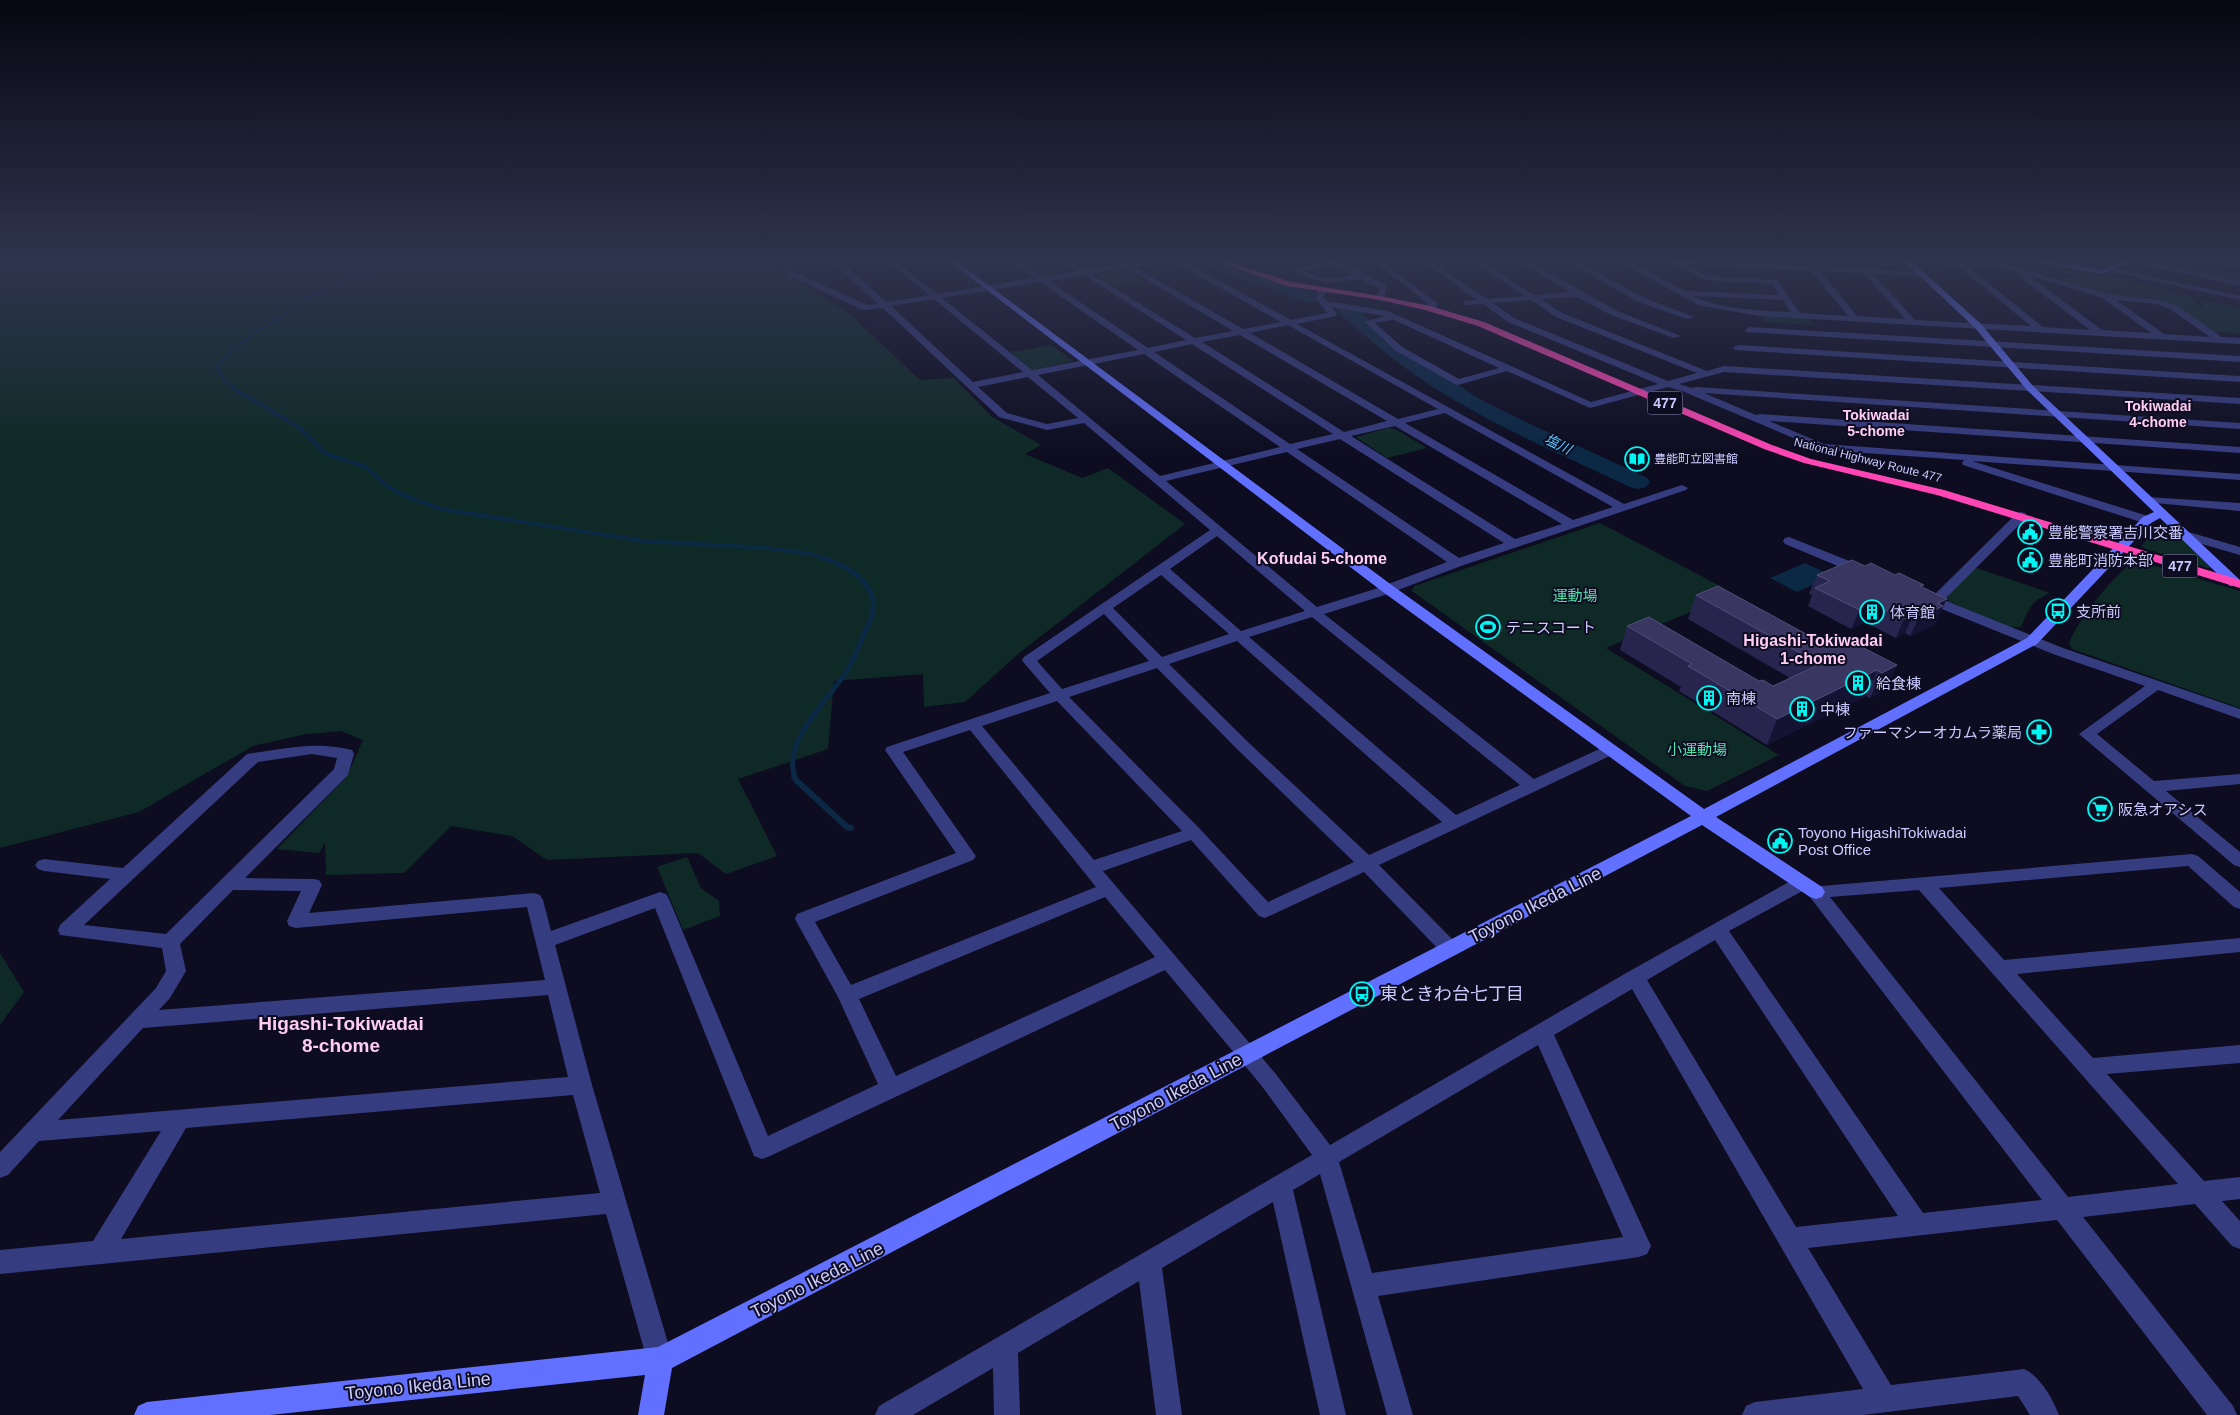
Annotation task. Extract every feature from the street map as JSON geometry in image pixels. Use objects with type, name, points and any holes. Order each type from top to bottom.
[{"type":"highway","name":"National Highway Route 477","points":[[1480,324],[1768,447],[1800,458],[1940,492],[2238,584]]},
{"type":"street","points":[[906,324],[1003,415],[1046,427],[1086,420]]},
{"type":"street","points":[[970,324],[1314,612],[1532,787]]},
{"type":"street","points":[[1037,324],[1388,589],[1703,817],[1809,888],[2224,1415]]},
{"type":"street","points":[[1106,324],[1457,563]]},
{"type":"street","points":[[1167,324],[1514,544]]},
{"type":"street","points":[[1228,324],[1572,524]]},
{"type":"street","points":[[972,385],[1284,324]]},
{"type":"street","points":[[1292,324],[1623,508]]},
{"type":"street","points":[[1371,324],[1399,349],[1458,382],[1508,368]]},
{"type":"street","points":[[1410,324],[1590,405],[1706,374],[1731,358],[1753,324]]},
{"type":"street","points":[[1521,324],[1667,384],[1685,389],[1822,447],[2240,478]]},
{"type":"street","points":[[1609,324],[1676,336]]},
{"type":"street","points":[[1644,324],[1676,336]]},
{"type":"street","points":[[1664,324],[1706,374]]},
{"type":"street","points":[[1676,336],[1685,324]]},
{"type":"street","points":[[1946,324],[2240,341]]},
{"type":"street","points":[[2034,324],[2041,330]]},
{"type":"street","points":[[2088,324],[2100,333]]},
{"type":"street","points":[[2145,324],[2161,336]]},
{"type":"street","points":[[2196,324],[2220,340]]},
{"type":"street","points":[[1978,326],[2030,388],[2238,584]]},
{"type":"street","points":[[1749,330],[2240,359]]},
{"type":"street","points":[[2191,338],[2240,372]]},
{"type":"street","points":[[1731,358],[2010,365],[2240,379]]},
{"type":"street","points":[[1731,358],[1862,377],[2240,401]]},
{"type":"street","points":[[1862,377],[1901,426]]},
{"type":"street","points":[[1685,389],[2240,426]]},
{"type":"street","points":[[1156,480],[1447,410]]},
{"type":"street","points":[[1748,416],[2240,450]]},
{"type":"street","points":[[1943,456],[2147,520],[2162,513]]},
{"type":"street","points":[[890,1088],[847,996],[804,919],[967,856],[893,750],[1238,636],[1388,589],[1457,563],[1682,488]]},
{"type":"street","points":[[2148,500],[2240,507]]},
{"type":"street","points":[[1935,601],[2020,516]]},
{"type":"street","name":"Toyono Ikeda Line","points":[[147,1415],[660,1360],[1703,817],[2018,650],[2032,641],[2147,520]]},
{"type":"street","points":[[1216,531],[1029,660],[1060,696],[1194,832],[1265,911],[1610,750]]},
{"type":"street","points":[[2185,535],[2240,539]]},
{"type":"street","points":[[2185,535],[2240,551]]},
{"type":"street","points":[[1789,541],[1871,575]]},
{"type":"street","points":[[1161,568],[1454,823]]},
{"type":"street","points":[[1916,593],[2032,641],[2240,714]]},
{"type":"street","points":[[1104,607],[1243,746],[1367,864],[1450,948]]},
{"type":"street","points":[[2156,685],[2088,734],[2238,857]]},
{"type":"street","points":[[972,723],[1167,960],[1268,1079],[1327,1158],[1400,1415]]},
{"type":"street","points":[[312,749],[346,754],[342,771],[170,942],[67,930],[253,758],[312,749]]},
{"type":"street","points":[[2151,787],[2240,779]]},
{"type":"street","points":[[1091,868],[1194,832]]},
{"type":"street","points":[[888,1415],[1718,929],[1809,888],[1924,883],[2192,860],[2240,902]]},
{"type":"street","points":[[44,865],[126,875]]},
{"type":"street","points":[[1924,883],[2240,1238]]},
{"type":"street","points":[[229,884],[313,885],[296,921],[534,900],[581,1085],[660,1360],[651,1415]]},
{"type":"street","points":[[847,996],[1108,889]]},
{"type":"street","points":[[545,941],[660,899],[762,1149],[1167,960]]},
{"type":"street","points":[[1718,929],[1918,1225]]},
{"type":"street","points":[[0,1168],[163,993],[176,971],[170,942]]},
{"type":"street","points":[[1999,968],[2240,945]]},
{"type":"street","points":[[1635,977],[1884,1399]]},
{"type":"street","points":[[138,1020],[556,987]]},
{"type":"street","points":[[1364,1286],[1640,1246],[1542,1032]]},
{"type":"street","points":[[2088,1067],[2240,1054]]},
{"type":"street","points":[[34,1132],[581,1085]]},
{"type":"street","points":[[100,1252],[179,1121]]},
{"type":"street","points":[[1281,1185],[1333,1415]]},
{"type":"street","points":[[1791,1239],[2240,1188]]},
{"type":"street","points":[[0,1262],[616,1202]]},
{"type":"street","points":[[1150,1262],[1168,1415]]},
{"type":"street","points":[[1005,1347],[1007,1415]]},
{"type":"street","points":[[1755,1415],[2024,1382],[2046,1415]]},
{"type":"green space","points":[[0,324],[861,324],[920,380],[954,378],[992,417],[1041,445],[1025,454],[1082,478],[1108,468],[1185,524],[1018,654],[965,702],[924,707],[923,674],[834,681],[828,749],[738,779],[777,856],[726,874],[698,853],[547,860],[512,836],[451,826],[404,873],[326,875],[325,843],[319,853],[277,849],[347,776],[363,740],[341,731],[306,734],[253,746],[139,812],[0,848]]},
{"type":"green space","points":[[2202,324],[2240,324],[2240,334],[2212,331]]},
{"type":"green space","points":[[1051,345],[1073,361],[1032,370],[1010,352]]},
{"type":"green space","points":[[1388,428],[1395,429],[1427,448],[1387,458],[1356,437]]},
{"type":"green space","points":[[1600,523],[1724,588],[1718,600],[1606,648],[1779,755],[1707,791],[1685,786],[1412,591],[1414,586]]},
{"type":"green space","points":[[2162,524],[2173,527],[2216,567],[2207,568],[2141,546]]},
{"type":"green space","points":[[2135,560],[2240,591],[2240,708],[2072,649],[2069,643],[2088,610],[2117,576]]},
{"type":"green space","points":[[1976,568],[2050,593],[2038,599],[2028,610],[2021,627],[2008,627],[1949,602],[1945,596]]},
{"type":"green space","points":[[687,857],[701,888],[719,901],[720,916],[683,930],[657,867]]},
{"type":"green space","points":[[0,953],[24,992],[0,1025]]},
{"type":"water","points":[[1805,563],[1833,576],[1797,592],[1770,578]]},
{"type":"building","points":[[1852,560],[1865,566],[1871,563],[1895,575],[1899,573],[1947,599],[1938,603],[1943,606],[1919,617],[1914,614],[1904,619],[1873,604],[1860,610],[1815,588],[1830,581],[1817,575]]},
{"type":"building","points":[[1718,586],[1828,646],[1844,638],[1897,665],[1882,673],[1877,670],[1777,719],[1688,666],[1692,664],[1627,626],[1649,617],[1759,681],[1763,680],[1773,686],[1820,664],[1696,595]]},
{"type":"waterway","points":[[237,390],[224,380],[217,366],[235,347],[269,324]]},
{"type":"waterway","name":"塩川","points":[[1363,324],[1407,360],[1472,401]]},
{"type":"waterway","points":[[234,389],[297,426],[326,454],[366,467],[384,484],[405,496],[441,509],[644,541],[767,548],[812,554],[828,560]]},
{"type":"waterway","name":"塩川","points":[[1478,405],[1520,428],[1638,482]]},
{"type":"waterway","points":[[795,777],[793,763],[795,749],[801,735],[848,669],[872,616],[873,605],[867,586],[860,578],[843,566],[824,558]]},
{"type":"waterway","points":[[794,776],[847,827],[851,828]]},
{"type":"place","name":"豊能町立図書館","points":[[1637,459]]},
{"type":"place","name":"豊能警察署吉川交番","points":[[2030,532]]},
{"type":"place","name":"豊能町消防本部","points":[[2030,560]]},
{"type":"place","name":"支所前","points":[[2058,611]]},
{"type":"place","name":"体育館","points":[[1872,612]]},
{"type":"place","name":"テニスコート","points":[[1488,627]]},
{"type":"place","name":"給食棟","points":[[1858,683]]},
{"type":"place","name":"南棟","points":[[1709,698]]},
{"type":"place","name":"中棟","points":[[1802,709]]},
{"type":"place","name":"ファーマシーオカムラ薬局","points":[[2039,732]]},
{"type":"place","name":"阪急オアシス","points":[[2100,809]]},
{"type":"place","name":"Toyono HigashiTokiwadai Post Office","points":[[1780,841]]},
{"type":"place","name":"東ときわ台七丁目","points":[[1362,994]]},
{"type":"district","name":"Tokiwadai 4-chome","points":[[2158,414]]},
{"type":"district","name":"Tokiwadai 5-chome","points":[[1876,424]]},
{"type":"district","name":"Kofudai 5-chome","points":[[1322,558]]},
{"type":"district","name":"Higashi-Tokiwadai 1-chome","points":[[1813,649]]},
{"type":"district","name":"Higashi-Tokiwadai 8-chome","points":[[341,1034]]},
{"type":"park label","name":"運動場","points":[[1575,595]]},
{"type":"park label","name":"小運動場","points":[[1697,749]]}]
